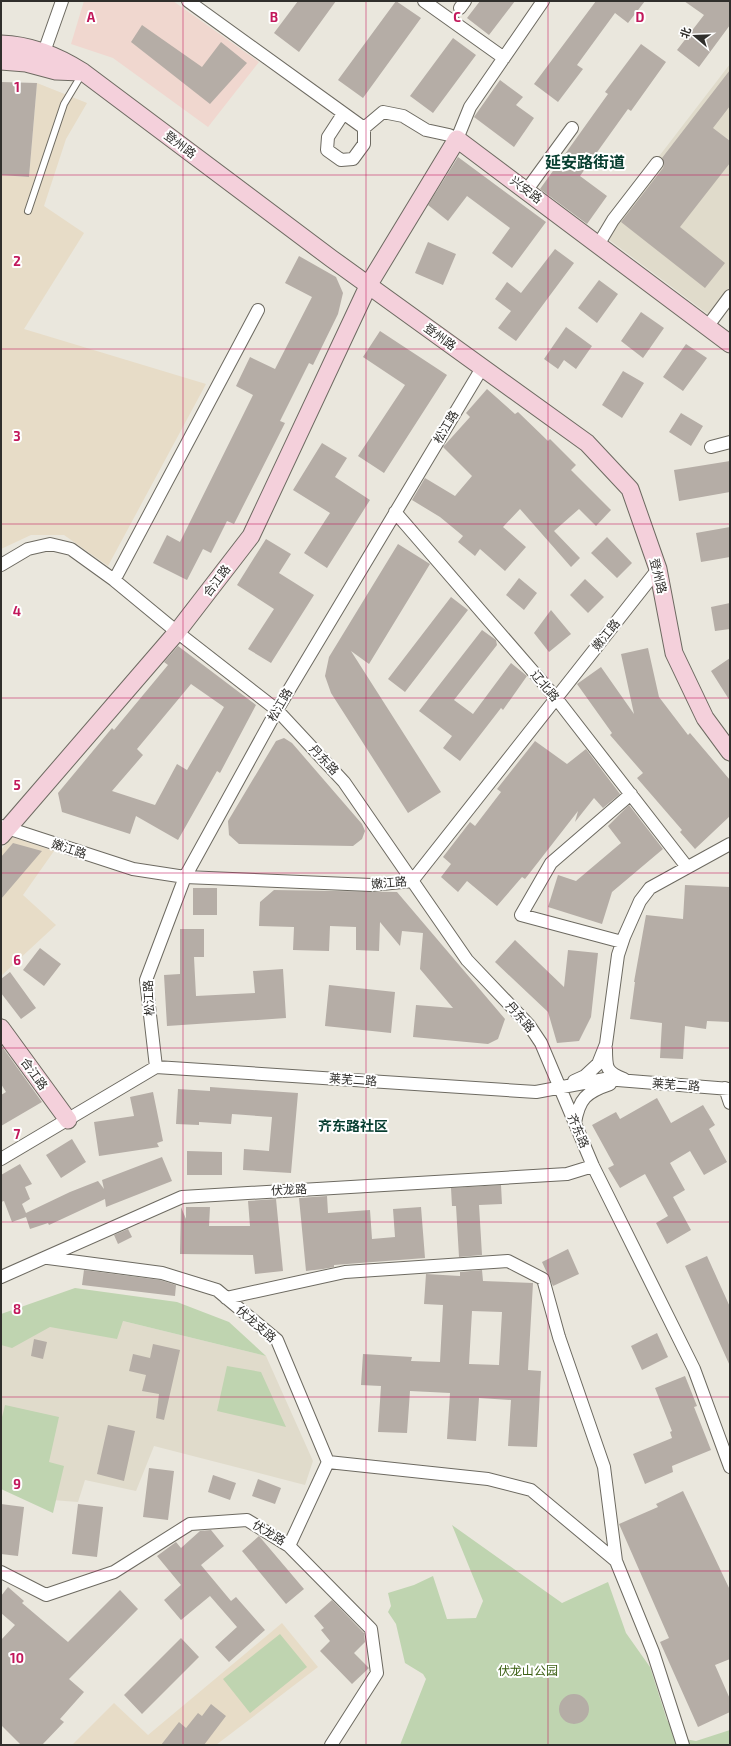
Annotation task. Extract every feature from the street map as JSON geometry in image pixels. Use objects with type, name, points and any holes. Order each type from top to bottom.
[{"type":"street","points":[[44,52],[48,37],[62,1]]},
{"type":"street","points":[[188,1],[364,128]]},
{"type":"street","points":[[424,1],[504,58]]},
{"type":"street","points":[[369,284],[457,139],[470,107],[543,1]]},
{"type":"street","name":"登州路","points":[[1,44],[44,52],[62,59],[83,72],[332,259],[369,284],[482,368],[587,443],[630,489],[658,569],[674,653],[705,718],[730,752]]},
{"type":"street","points":[[1,61],[26,63],[56,71],[83,72]]},
{"type":"street","points":[[343,114],[328,137],[327,150],[341,160],[353,159],[364,144],[364,128],[383,112],[402,116],[426,130],[450,135],[457,139]]},
{"type":"street","points":[[526,190],[572,128]]},
{"type":"street","name":"兴安路","points":[[457,139],[730,344]]},
{"type":"street","points":[[598,245],[613,220],[657,163]]},
{"type":"street","name":"合江路","points":[[3,830],[177,632],[251,536],[369,284]]},
{"type":"street","points":[[707,326],[730,296]]},
{"type":"street","points":[[117,575],[258,310]]},
{"type":"street","name":"松江路","points":[[156,1067],[146,980],[185,877],[277,710],[482,368]]},
{"type":"street","points":[[711,447],[730,442]]},
{"type":"street","name":"辽北路","points":[[395,512],[556,698],[687,867]]},
{"type":"street","name":"丹东路","points":[[1,565],[28,549],[50,544],[71,549],[114,580],[177,632],[277,710],[344,782],[467,960],[529,1025],[541,1043],[560,1088]]},
{"type":"street","name":"嫩江路","points":[[3,830],[133,869],[185,877],[371,885],[412,881],[658,569]]},
{"type":"street","points":[[622,942],[521,915],[551,863],[631,794]]},
{"type":"street","points":[[629,1081],[613,1075],[606,1067],[606,1044],[618,955],[622,942],[640,901],[650,888],[730,844]]},
{"type":"street","name":"合江路","points":[[1,1028],[68,1120]]},
{"type":"street","points":[[560,1088],[585,1076],[598,1064],[606,1044]]},
{"type":"street","points":[[1,1159],[156,1067]]},
{"type":"street","name":"莱芜二路","points":[[156,1067],[536,1092],[605,1079],[727,1089]]},
{"type":"street","points":[[575,1124],[577,1109],[584,1097],[598,1088],[629,1081]]},
{"type":"street","name":"齐东路","points":[[560,1088],[594,1166],[694,1369],[730,1468]]},
{"type":"street","points":[[727,1089],[730,1103]]},
{"type":"street","name":"伏龙路","points":[[1,1277],[47,1258],[182,1197],[566,1174],[594,1166]]},
{"type":"street","name":"伏龙支路","points":[[47,1258],[162,1273],[217,1290],[277,1340],[328,1462]]},
{"type":"street","points":[[226,1298],[345,1272],[508,1261],[543,1279],[559,1337],[604,1467],[616,1561],[653,1652],[683,1745]]},
{"type":"street","points":[[289,1546],[328,1462],[488,1479],[531,1490],[616,1561]]},
{"type":"street","name":"伏龙路","points":[[1,1572],[46,1595],[114,1572],[190,1524],[247,1520],[289,1546],[371,1629],[377,1673],[331,1745]]},
{"type":"lane","points":[[28,211],[64,104],[83,72]]},
{"type":"shaded area","points":[[84,1],[173,1],[259,62],[208,127],[113,58],[71,44]]},
{"type":"shaded area","points":[[730,64],[730,288],[709,315],[600,233]]},
{"type":"shaded area","points":[[37,83],[87,103],[66,139],[44,206],[84,233],[24,329],[206,384],[108,566],[64,535],[31,535],[1,549],[1,175],[29,177]]},
{"type":"shaded area","points":[[12,837],[54,851],[23,895],[56,925],[1,976],[1,850]]},
{"type":"shaded area","points":[[123,1321],[266,1356],[313,1461],[305,1485],[154,1446],[136,1491],[85,1480],[78,1502],[39,1499],[1,1485],[1,1322]]},
{"type":"shaded area","points":[[282,1623],[318,1667],[216,1745],[72,1745],[114,1703],[148,1735]]},
{"type":"green space","points":[[75,1288],[177,1302],[229,1322],[266,1356],[123,1321],[117,1339],[50,1327],[12,1348],[1,1345],[1,1314]]},
{"type":"green space","points":[[227,1366],[261,1372],[286,1427],[217,1411]]},
{"type":"green space","points":[[5,1405],[59,1417],[49,1462],[64,1466],[53,1513],[1,1489],[1,1421]]},
{"type":"green space","name":"伏龙山公园","points":[[452,1525],[562,1603],[608,1582],[626,1633],[650,1667],[667,1720],[679,1738],[696,1741],[730,1730],[730,1745],[400,1745],[426,1679],[423,1674],[405,1663],[396,1624],[388,1612],[391,1606],[388,1593],[414,1585],[433,1576],[447,1619],[476,1618],[483,1601]]},
{"type":"green space","points":[[280,1634],[307,1667],[250,1713],[223,1679]]},
{"type":"building","points":[[298,1],[336,1],[299,52],[274,33]]},
{"type":"building","points":[[396,1],[421,18],[363,98],[338,80]]},
{"type":"building","points":[[480,1],[515,1],[489,35],[467,18]]},
{"type":"building","points":[[596,1],[645,1],[628,23],[615,13],[577,65],[583,69],[558,102],[534,84]]},
{"type":"building","points":[[684,1],[730,1],[730,25],[699,67],[677,50],[704,15]]},
{"type":"building","points":[[142,25],[202,67],[221,42],[247,63],[210,104],[131,42]]},
{"type":"building","points":[[453,38],[476,55],[433,113],[410,96]]},
{"type":"building","points":[[641,44],[666,62],[631,111],[628,109],[580,176],[607,196],[587,224],[540,189],[608,94],[605,92]]},
{"type":"building","points":[[730,70],[730,106],[713,128],[730,141],[730,163],[680,227],[725,263],[705,288],[621,222],[663,168],[664,164],[662,158]]},
{"type":"building","points":[[500,80],[523,97],[516,105],[534,118],[514,147],[474,117]]},
{"type":"building","points":[[1,82],[37,83],[29,177],[1,175]]},
{"type":"building","points":[[458,157],[546,222],[512,268],[492,253],[510,228],[467,196],[448,221],[428,205]]},
{"type":"building","points":[[428,242],[456,254],[443,285],[415,273]]},
{"type":"building","points":[[555,249],[574,263],[516,341],[498,328],[511,311],[495,299],[507,282],[521,293]]},
{"type":"building","points":[[299,256],[336,277],[343,293],[338,314],[313,365],[309,363],[280,421],[285,423],[234,524],[227,521],[211,553],[203,549],[187,580],[153,563],[167,535],[180,542],[253,395],[236,386],[250,357],[275,369],[312,297],[285,283]]},
{"type":"building","points":[[599,280],[618,294],[597,323],[578,308]]},
{"type":"building","points":[[641,312],[664,328],[643,358],[621,341]]},
{"type":"building","points":[[566,327],[592,346],[576,369],[564,360],[558,369],[544,359]]},
{"type":"building","points":[[380,331],[447,375],[384,473],[358,456],[405,385],[363,357]]},
{"type":"building","points":[[686,344],[707,358],[683,391],[663,377]]},
{"type":"building","points":[[623,371],[644,383],[622,418],[602,405]]},
{"type":"building","points":[[487,389],[515,414],[518,412],[548,441],[550,439],[576,465],[571,470],[611,510],[596,526],[579,509],[554,531],[580,558],[571,567],[520,509],[503,527],[526,547],[505,571],[480,549],[475,556],[458,542],[463,536],[440,517],[412,500],[425,478],[455,496],[472,476],[443,447],[470,417],[466,413]]},
{"type":"building","points":[[681,413],[703,426],[691,446],[669,432]]},
{"type":"building","points":[[322,443],[347,458],[335,477],[370,500],[327,568],[304,553],[330,513],[293,490]]},
{"type":"building","points":[[730,461],[730,492],[679,501],[674,470]]},
{"type":"building","points":[[730,527],[730,557],[701,562],[696,533]]},
{"type":"building","points":[[607,537],[632,563],[617,578],[591,553]]},
{"type":"building","points":[[266,539],[291,554],[279,573],[314,595],[271,663],[248,649],[274,609],[237,585]]},
{"type":"building","points":[[398,544],[430,564],[369,664],[351,651],[441,792],[408,813],[331,693],[325,676],[329,657]]},
{"type":"building","points":[[519,578],[537,593],[524,610],[506,595]]},
{"type":"building","points":[[585,579],[604,597],[588,613],[570,595]]},
{"type":"building","points":[[451,597],[468,610],[405,692],[388,679]]},
{"type":"building","points":[[730,603],[730,629],[715,631],[711,607]]},
{"type":"building","points":[[551,610],[571,634],[549,652],[534,633]]},
{"type":"building","points":[[482,630],[496,640],[497,645],[454,700],[473,714],[511,663],[527,676],[503,710],[501,708],[460,761],[443,748],[452,736],[419,711]]},
{"type":"building","points":[[178,646],[256,705],[220,773],[217,771],[178,840],[136,816],[130,834],[62,812],[58,793],[112,728],[114,730],[168,665],[164,662]],"holes":[[[191,684],[224,707],[187,770],[177,764],[155,805],[112,791],[143,755],[137,749]]]},
{"type":"building","points":[[648,648],[659,697],[688,735],[690,733],[730,780],[730,816],[695,849],[680,832],[682,830],[637,778],[643,773],[610,735],[612,733],[577,684],[601,667],[634,714],[621,654]]},
{"type":"building","points":[[730,658],[730,701],[711,671]]},
{"type":"building","points":[[284,738],[292,743],[362,824],[365,831],[362,839],[353,846],[239,844],[229,835],[228,821],[276,741]]},
{"type":"building","points":[[535,741],[567,764],[586,749],[620,794],[603,808],[594,798],[575,822],[578,811],[525,879],[522,877],[497,906],[467,881],[458,892],[441,877],[451,864],[443,857],[470,822],[475,826],[501,792],[497,789]]},
{"type":"building","points":[[629,805],[663,849],[612,892],[602,924],[548,907],[558,875],[576,881],[621,843],[608,826]]},
{"type":"building","points":[[13,843],[42,851],[1,899],[1,857]]},
{"type":"building","points":[[685,885],[730,887],[730,1022],[707,1021],[706,1029],[685,1026],[683,1059],[660,1058],[662,1023],[630,1019],[634,982],[646,915],[683,919]]},
{"type":"building","points":[[193,888],[217,888],[217,915],[193,915]]},
{"type":"building","points":[[274,890],[397,892],[505,1019],[498,1039],[488,1044],[413,1037],[416,1005],[453,1008],[420,969],[423,933],[402,931],[400,946],[380,922],[379,951],[356,950],[356,927],[330,926],[329,951],[293,950],[294,927],[259,926],[260,902]]},
{"type":"building","points":[[180,929],[204,929],[204,957],[194,957],[196,996],[255,993],[253,971],[283,969],[286,1018],[167,1026],[164,975],[180,974]]},
{"type":"building","points":[[515,940],[564,987],[568,950],[598,953],[591,1017],[579,1041],[557,1043],[548,1012],[495,962]]},
{"type":"building","points":[[40,948],[61,964],[44,986],[23,970]]},
{"type":"building","points":[[10,972],[36,1008],[21,1019],[1,993],[1,979]]},
{"type":"building","points":[[329,985],[395,992],[391,1033],[325,1026]]},
{"type":"building","points":[[1,1045],[42,1102],[1,1126],[1,1095],[6,1092],[1,1084]]},
{"type":"building","points":[[210,1087],[298,1093],[291,1173],[243,1170],[244,1149],[269,1151],[272,1117],[232,1114],[231,1124],[199,1122],[199,1125],[176,1124],[178,1089],[210,1091]]},
{"type":"building","points":[[153,1092],[163,1141],[157,1143],[159,1147],[99,1156],[94,1122],[134,1116],[130,1097]]},
{"type":"building","points":[[657,1098],[671,1123],[703,1105],[715,1125],[709,1129],[727,1162],[704,1175],[690,1151],[670,1163],[685,1190],[673,1197],[691,1230],[667,1244],[656,1223],[668,1216],[645,1174],[620,1188],[608,1168],[614,1165],[592,1125],[616,1112],[620,1119]]},
{"type":"building","points":[[72,1139],[86,1162],[61,1178],[46,1155]]},
{"type":"building","points":[[187,1151],[222,1152],[222,1175],[187,1175]]},
{"type":"building","points":[[162,1157],[172,1181],[106,1207],[105,1199],[49,1225],[48,1223],[30,1229],[26,1217],[12,1222],[4,1201],[1,1202],[1,1175],[20,1164],[32,1184],[25,1187],[30,1199],[22,1204],[26,1213],[70,1192],[98,1181],[104,1189],[102,1180]]},
{"type":"building","points":[[501,1185],[502,1204],[479,1205],[482,1255],[459,1257],[456,1206],[452,1206],[451,1188]]},
{"type":"building","points":[[327,1196],[328,1213],[370,1210],[372,1239],[395,1237],[393,1209],[421,1207],[425,1258],[334,1265],[334,1267],[306,1271],[299,1198]]},
{"type":"building","points":[[276,1199],[283,1271],[255,1274],[253,1255],[180,1254],[181,1207],[186,1219],[186,1207],[210,1207],[209,1226],[250,1226],[248,1201]]},
{"type":"building","points":[[128,1229],[132,1237],[118,1244],[114,1235]]},
{"type":"building","points":[[568,1249],[579,1274],[553,1286],[542,1262]]},
{"type":"building","points":[[707,1256],[730,1307],[730,1366],[685,1266]]},
{"type":"building","points":[[84,1270],[160,1280],[176,1285],[175,1296],[82,1285]]},
{"type":"building","points":[[482,1270],[483,1281],[533,1283],[528,1370],[541,1371],[537,1447],[508,1446],[511,1400],[479,1398],[476,1441],[447,1439],[450,1393],[410,1391],[407,1433],[378,1432],[381,1386],[361,1385],[363,1354],[412,1357],[411,1361],[440,1362],[443,1305],[424,1304],[426,1274],[460,1276],[460,1272]],"holes":[[[472,1311],[502,1312],[499,1365],[469,1364]]]},
{"type":"building","points":[[657,1333],[668,1357],[642,1370],[631,1346]]},
{"type":"building","points":[[34,1339],[47,1342],[43,1359],[31,1356]]},
{"type":"building","points":[[153,1344],[180,1350],[164,1420],[156,1418],[159,1394],[142,1391],[146,1375],[129,1371],[133,1354],[150,1358]]},
{"type":"building","points":[[685,1376],[697,1406],[694,1407],[711,1450],[672,1466],[673,1472],[645,1484],[633,1454],[672,1438],[670,1432],[672,1431],[655,1388]]},
{"type":"building","points":[[108,1425],[135,1431],[124,1481],[97,1474]]},
{"type":"building","points":[[149,1468],[174,1471],[168,1520],[143,1517]]},
{"type":"building","points":[[213,1475],[236,1483],[230,1500],[208,1492]]},
{"type":"building","points":[[258,1479],[281,1488],[275,1504],[252,1496]]},
{"type":"building","points":[[683,1491],[730,1590],[730,1659],[715,1665],[730,1699],[730,1712],[698,1727],[660,1642],[669,1638],[619,1524],[658,1507],[656,1504]]},
{"type":"building","points":[[1,1504],[24,1507],[18,1556],[1,1554]]},
{"type":"building","points":[[78,1504],[103,1507],[97,1557],[72,1554]]},
{"type":"building","points":[[211,1530],[224,1546],[201,1565],[231,1601],[236,1597],[265,1630],[229,1662],[215,1647],[237,1627],[210,1596],[181,1620],[164,1600],[181,1585],[157,1556],[176,1542],[181,1548],[200,1531]]},
{"type":"building","points":[[259,1536],[304,1589],[286,1604],[242,1551]]},
{"type":"building","points":[[8,1587],[24,1601],[22,1603],[68,1642],[120,1590],[138,1609],[69,1679],[84,1692],[60,1719],[64,1722],[42,1745],[21,1745],[1,1725],[1,1640],[15,1625],[1,1613],[1,1596]]},
{"type":"building","points":[[332,1600],[364,1633],[365,1642],[354,1653],[369,1668],[352,1684],[320,1651],[330,1641],[321,1630],[324,1628],[314,1616]]},
{"type":"building","points":[[181,1638],[199,1657],[142,1714],[124,1695]]},
{"type":"building","points":[[574,1694],[580,1695],[588,1703],[588,1715],[580,1723],[574,1724],[568,1723],[560,1715],[559,1709],[560,1703],[568,1695]]},
{"type":"building","points":[[211,1704],[226,1716],[204,1745],[161,1745],[179,1722],[186,1728],[198,1713],[202,1716]]},
{"type":"district","name":"延安路街道","points":[[585,162]]},
{"type":"district","name":"齐东路社区","points":[[353,1126]]}]
